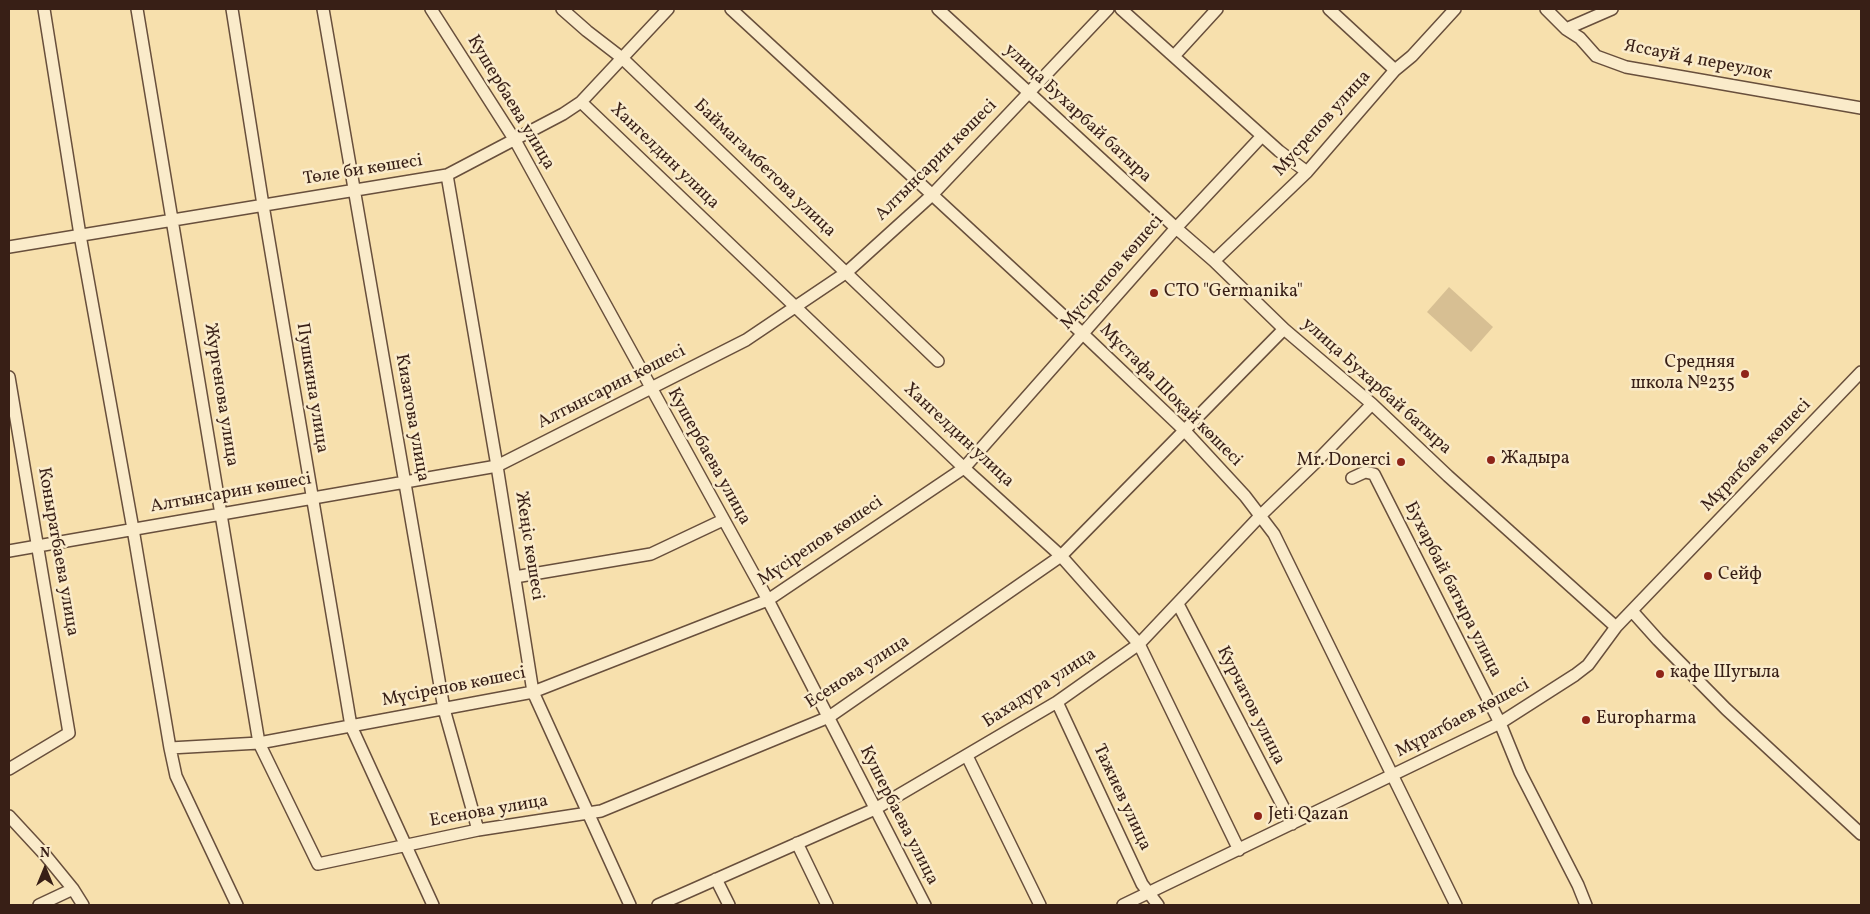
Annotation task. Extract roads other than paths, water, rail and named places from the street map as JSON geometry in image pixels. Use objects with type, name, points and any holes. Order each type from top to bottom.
[{"type":"street","points":[[44,9],[80,235],[176,776],[237,905]]},
{"type":"street","name":"Жургенова улица","points":[[137,9],[259,743],[318,864]]},
{"type":"street","name":"Пушкина улица","points":[[232,9],[262,205],[351,726],[433,905]]},
{"type":"street","name":"Кизатова улица","points":[[322,9],[444,709],[478,830]]},
{"type":"street","name":"Кушербаева улица","points":[[432,9],[515,140],[768,600],[924,905]]},
{"type":"street","name":"Баймагамбетова улица","points":[[562,9],[622,58],[938,360]]},
{"type":"street","name":"Төле би көшесі","points":[[9,247],[447,175],[563,114],[581,102],[668,9]]},
{"type":"street","name":"Мұстафа Шоқай көшесі","points":[[731,9],[1083,334],[1184,430],[1246,496],[1274,534],[1456,905]]},
{"type":"street","name":"улица Бухарбай батыра","points":[[938,9],[1214,261],[1284,329],[1372,404],[1455,482],[1616,627]]},
{"type":"street","name":"Алтынсарин көшесі","points":[[9,551],[497,466],[746,340],[846,272],[932,194],[1108,9]]},
{"type":"street","points":[[1121,9],[1279,151],[1307,172]]},
{"type":"street","points":[[1174,56],[1218,9]]},
{"type":"street","points":[[1329,9],[1396,70]]},
{"type":"street","name":"Мусрепов улица","points":[[1214,261],[1307,172],[1396,70],[1412,56],[1455,9]]},
{"type":"street","name":"Яссауй 4 переулок","points":[[1546,9],[1566,29],[1580,38],[1596,56],[1626,67],[1861,108]]},
{"type":"street","points":[[1566,29],[1612,9]]},
{"type":"street","name":"Хангелдин улица","points":[[581,102],[964,468],[1061,556],[1139,644],[1239,850]]},
{"type":"street","name":"Мүсірепов көшесі","points":[[170,748],[259,743],[533,692],[768,600],[964,468],[1176,228],[1262,136]]},
{"type":"street","name":"Жеңіс көшесі","points":[[447,175],[497,466],[533,692],[630,905]]},
{"type":"street","name":"Есенова улица","points":[[318,864],[478,830],[601,811],[828,717],[1061,556],[1284,329]]},
{"type":"street","name":"Мұратбаев көшесі","points":[[1123,905],[1500,723],[1588,665],[1616,627],[1861,372]]},
{"type":"street","name":"Коныратбаева улица","points":[[9,377],[69,733],[9,769]]},
{"type":"street","name":"Бахадура улица","points":[[658,905],[875,809],[1057,702],[1139,644],[1261,516],[1372,404]]},
{"type":"street","name":"Бухарбай батыра улица","points":[[1352,478],[1365,472],[1374,474],[1500,723],[1520,772],[1578,885],[1586,905]]},
{"type":"street","points":[[515,576],[652,554],[723,520]]},
{"type":"street","name":"Курчатов улица","points":[[1178,604],[1292,824]]},
{"type":"street","points":[[1632,611],[1726,709],[1861,834]]},
{"type":"street","name":"Тажиев улица","points":[[1057,702],[1142,884],[1158,905]]},
{"type":"street","points":[[967,756],[1040,905]]},
{"type":"street","points":[[9,816],[46,856],[73,889],[82,905]]},
{"type":"street","points":[[797,843],[827,905]]},
{"type":"street","points":[[716,879],[729,905]]},
{"type":"street","points":[[39,905],[73,889]]},
{"type":"place","name":"СТО \"Germanika\"","points":[[1154,293]]},
{"type":"place","name":"Средняя школа №235","points":[[1745,374]]},
{"type":"place","name":"Жадыра","points":[[1491,460]]},
{"type":"place","name":"Mr. Donerci","points":[[1401,462]]},
{"type":"place","name":"Сейф","points":[[1708,576]]},
{"type":"place","name":"кафе Шугыла","points":[[1660,674]]},
{"type":"place","name":"Europharma","points":[[1586,720]]},
{"type":"place","name":"Jeti Qazan","points":[[1258,816]]}]
